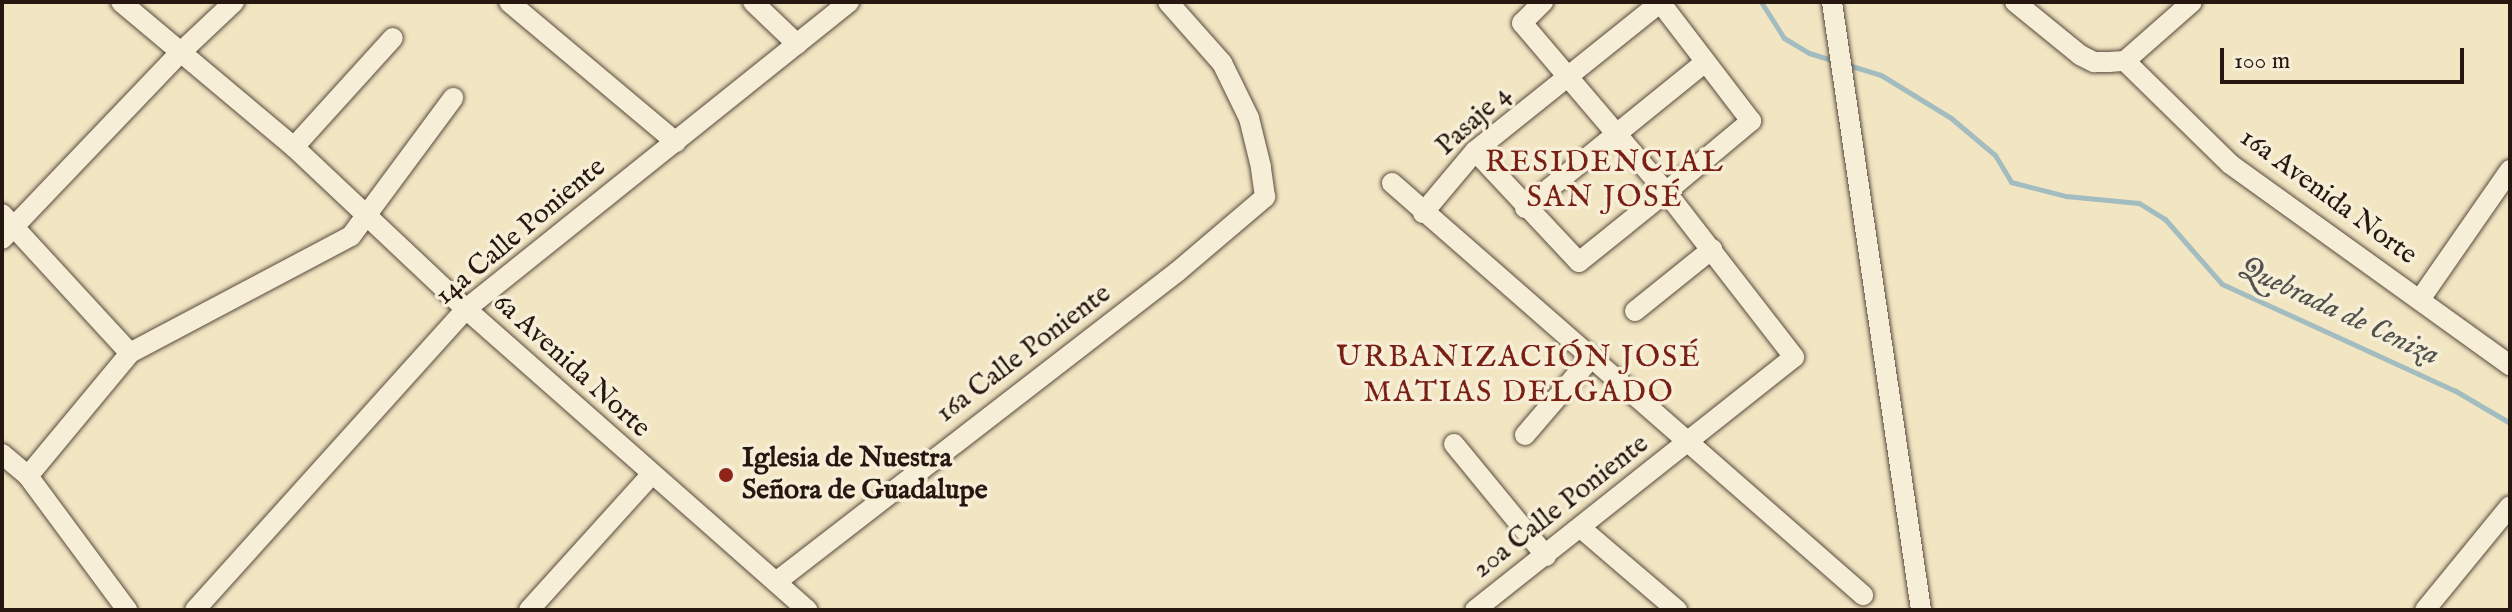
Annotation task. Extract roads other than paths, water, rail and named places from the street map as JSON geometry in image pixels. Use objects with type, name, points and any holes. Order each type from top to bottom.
[{"type":"street","name":"6a Avenida Norte","points":[[121,2],[294,147],[466,309],[807,610]]},
{"type":"street","points":[[130,353],[6,226],[234,2]]},
{"type":"street","points":[[509,2],[676,142]]},
{"type":"street","points":[[753,2],[797,44]]},
{"type":"street","name":"14a Calle Poniente","points":[[195,610],[466,309],[849,2]]},
{"type":"street","name":"16a Calle Poniente","points":[[776,582],[1177,272],[1265,197],[1249,118],[1222,63],[1168,2]]},
{"type":"street","points":[[1543,2],[1522,23],[1712,249],[1635,311]]},
{"type":"street","points":[[1832,2],[1921,610]]},
{"type":"street","points":[[2015,2],[2080,55],[2094,62],[2125,61],[2192,2]]},
{"type":"street","points":[[1475,151],[1525,208],[1579,262],[1751,121],[1660,3]]},
{"type":"street","name":"Pasaje 4","points":[[1423,213],[1475,151],[1660,3]]},
{"type":"street","points":[[294,147],[393,38]]},
{"type":"street","name":"16a Avenida Norte","points":[[2125,61],[2230,164],[2421,298],[2469,339],[2510,365]]},
{"type":"street","points":[[1525,208],[1704,63]]},
{"type":"street","points":[[28,476],[130,353],[338,245],[367,218],[453,98]]},
{"type":"street","points":[[2421,298],[2510,170]]},
{"type":"street","points":[[1392,183],[1687,445],[1863,595]]},
{"type":"street","name":"20a Calle Poniente","points":[[1478,609],[1794,357],[1712,249]]},
{"type":"street","points":[[1525,435],[1591,358]]},
{"type":"street","points":[[1454,444],[1546,556]]},
{"type":"street","points":[[2,454],[28,476],[127,610]]},
{"type":"street","points":[[529,610],[651,475]]},
{"type":"street","points":[[2425,610],[2510,506]]},
{"type":"street","points":[[1582,529],[1677,610]]},
{"type":"waterway","name":"Quebrada de Ceniza","points":[[1761,2],[1784,38],[1809,53],[1835,61]]},
{"type":"waterway","name":"Quebrada de Ceniza","points":[[1848,65],[1881,75],[1951,118],[1995,155],[2011,182],[2066,196],[2139,203],[2165,219],[2222,284],[2454,390],[2510,423]]},
{"type":"place","name":"Iglesia de Nuestra Señora de Guadalupe","points":[[726,475]]},
{"type":"district","name":"RESIDENCIAL SAN JOSÉ","points":[[1605,180]]},
{"type":"district","name":"URBANIZACIÓN JOSÉ MATIAS DELGADO","points":[[1519,375]]}]
